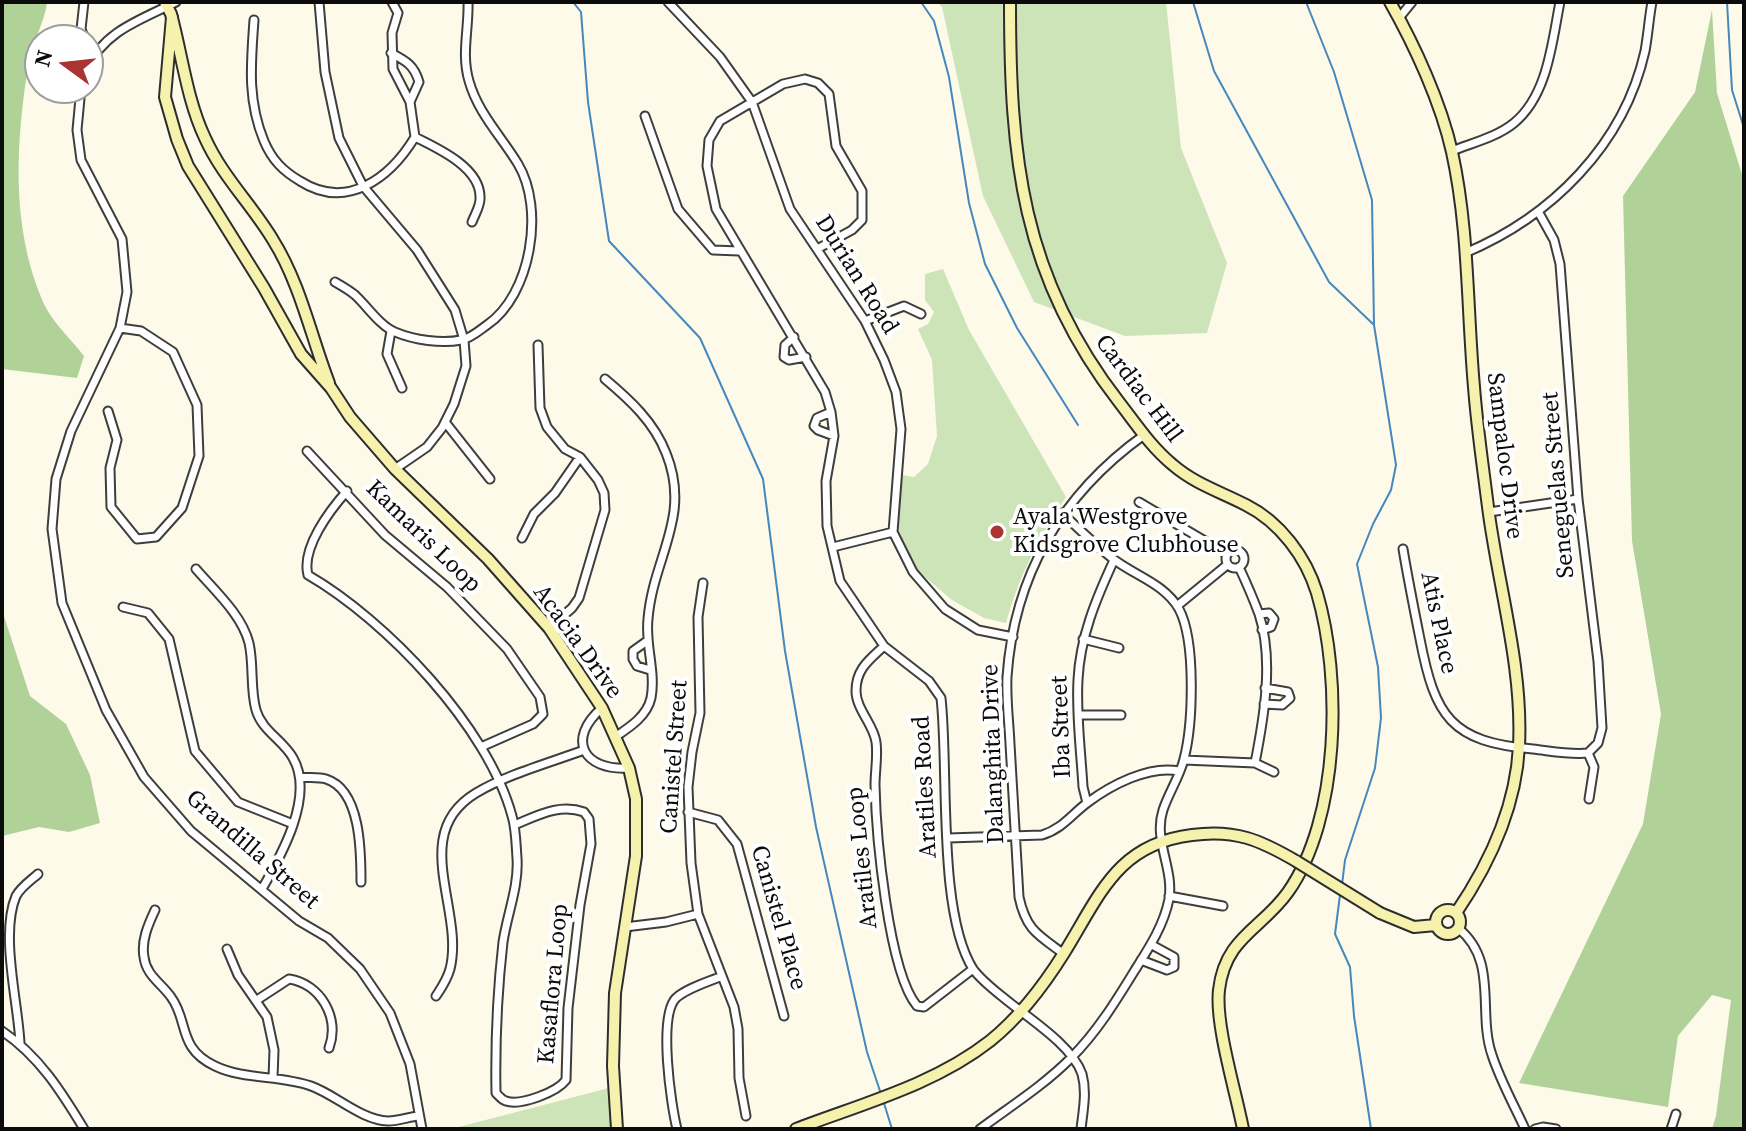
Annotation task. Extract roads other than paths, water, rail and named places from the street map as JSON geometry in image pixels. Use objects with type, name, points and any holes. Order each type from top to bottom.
[{"type":"street","points":[[82,24],[84,2]]},
{"type":"street","points":[[254,20],[250,82],[263,138],[271,155],[282,170],[325,194],[343,193],[382,178],[398,163],[415,137],[410,102],[393,69],[392,33],[398,13],[392,2]]},
{"type":"street","points":[[335,282],[352,292],[391,331],[439,341],[464,340],[502,313],[519,287],[528,259],[531,226],[528,189],[520,166],[482,114],[469,80],[464,50],[468,2]]},
{"type":"street","name":"Durian Road","points":[[668,2],[720,57],[752,102],[790,209],[865,321],[884,360],[896,392],[901,429],[901,463],[893,532]]},
{"type":"street","name":"Cardiac Hill","points":[[1010,2],[1011,109],[1015,148],[1038,254],[1059,308],[1078,344],[1157,452],[1200,484],[1247,505],[1265,517],[1296,550],[1317,593],[1329,657],[1331,699],[1327,781],[1316,830],[1309,854],[1295,882],[1284,898],[1235,947],[1219,990],[1220,1016],[1243,1129]]},
{"type":"street","name":"Sampaloc Drive","points":[[1390,2],[1429,84],[1452,151],[1465,253],[1474,388],[1519,711],[1519,748],[1514,784],[1500,833],[1479,880],[1456,913]]},
{"type":"street","points":[[1399,18],[1412,2]]},
{"type":"street","points":[[1452,151],[1500,132],[1527,109],[1540,87],[1560,2]]},
{"type":"street","points":[[1465,253],[1539,213],[1567,188],[1596,153],[1617,121],[1644,53],[1652,2]]},
{"type":"street","points":[[321,3],[325,72],[339,138],[363,186],[417,250],[455,310],[464,340],[466,366],[445,422],[427,447],[395,469]]},
{"type":"street","points":[[104,44],[148,13],[170,7]]},
{"type":"street","name":"Acacia Drive","points":[[170,7],[205,138],[240,195],[274,240],[331,388]]},
{"type":"street","name":"Acacia Drive","points":[[170,7],[165,97],[188,166],[301,354],[395,469],[488,559],[549,628],[602,708],[629,768],[636,799],[636,856],[615,993],[613,1066],[617,1129]]},
{"type":"street","points":[[391,53],[408,61],[416,69],[419,82],[410,102]]},
{"type":"street","name":"Aratiles Road","points":[[819,248],[852,230],[862,220],[864,212],[862,191],[836,146],[829,94],[818,83],[805,79],[783,84],[720,121],[709,140],[707,166],[716,209],[825,392],[834,436],[826,481],[827,526],[840,581],[884,646],[929,681],[941,698],[956,924],[973,969],[1073,1056]]},
{"type":"street","name":"Grandilla Street","points":[[79,104],[77,130],[81,160],[122,239],[127,292],[120,328],[71,431],[56,479],[52,529],[62,603],[106,710],[144,777],[191,831],[299,921],[328,938],[360,969],[390,1013],[410,1064],[422,1129]]},
{"type":"street","points":[[645,116],[678,209],[713,250],[739,251]]},
{"type":"street","points":[[415,137],[449,153],[477,184],[481,199],[472,222]]},
{"type":"street","name":"Seneguelas Street","points":[[1539,213],[1554,240],[1560,264],[1578,499],[1598,661],[1602,728],[1598,743],[1588,753]]},
{"type":"street","points":[[865,321],[904,306],[921,314]]},
{"type":"street","points":[[108,411],[117,440],[110,468],[111,507],[137,539],[156,537],[182,508],[199,456],[197,405],[173,352],[141,331],[120,328]]},
{"type":"street","points":[[391,331],[387,354],[402,388]]},
{"type":"street","points":[[794,337],[785,345],[784,357],[789,360],[806,357]]},
{"type":"street","points":[[538,345],[540,408],[547,427],[565,449],[580,457],[598,480],[604,493],[605,510],[579,598],[549,628]]},
{"type":"street","points":[[605,379],[640,409],[667,453],[676,510],[671,536],[658,563],[650,594],[647,641],[651,700],[640,718],[615,737]]},
{"type":"street","points":[[831,412],[817,418],[814,425],[818,430],[834,436]]},
{"type":"street","points":[[445,422],[490,479]]},
{"type":"street","name":"Dalanghita Drive","points":[[1064,954],[1031,930],[1023,916],[1015,836],[1007,678],[1013,637],[1031,574],[1062,513],[1104,468],[1144,435]]},
{"type":"street","points":[[307,451],[347,491]]},
{"type":"street","points":[[522,538],[534,514],[555,493],[580,457]]},
{"type":"street","name":"Kamaris Loop","points":[[481,747],[533,724],[543,714],[540,697],[507,649],[472,610],[385,535],[347,491],[322,521],[305,567],[308,575],[339,593],[392,639],[442,695],[481,747],[499,782]]},
{"type":"street","points":[[1489,512],[1578,499]]},
{"type":"street","points":[[1139,502],[1227,554]]},
{"type":"street","points":[[980,1129],[1032,1092],[1073,1056],[1109,1013],[1152,945],[1169,896],[1159,827],[1163,809],[1184,760],[1189,725],[1190,644],[1185,623],[1177,606],[1141,575],[1114,560],[1062,513]]},
{"type":"street","points":[[833,547],[893,532],[913,572],[945,609],[978,630],[1013,637]]},
{"type":"street","name":"Atis Place","points":[[1403,549],[1425,667],[1437,702],[1457,726],[1473,737],[1492,744],[1588,753]]},
{"type":"street","points":[[1227,554],[1232,550],[1242,553],[1244,562],[1239,567],[1227,565]]},
{"type":"street","points":[[1227,554],[1227,565]]},
{"type":"street","name":"Iba Street","points":[[1087,803],[1083,787],[1077,680],[1083,639],[1093,603],[1114,560]]},
{"type":"street","points":[[1177,606],[1227,565]]},
{"type":"street","points":[[1239,567],[1259,614],[1262,630],[1265,688],[1255,763]]},
{"type":"street","points":[[196,569],[244,628],[249,643],[256,710],[267,730],[292,757],[300,777],[286,847],[262,889]]},
{"type":"street","name":"Canistel Street","points":[[703,583],[698,617],[700,713],[692,752],[688,812],[691,863],[698,914],[734,1007],[738,1029],[739,1078],[746,1116]]},
{"type":"street","points":[[123,607],[148,613],[169,639],[195,751],[238,802],[293,824]]},
{"type":"street","points":[[1259,614],[1269,613],[1274,619],[1271,627],[1262,630]]},
{"type":"street","points":[[1083,639],[1119,648]]},
{"type":"street","points":[[647,641],[633,651],[633,659],[637,666],[650,670]]},
{"type":"street","name":"Aratiles Loop","points":[[884,646],[860,668],[856,693],[876,740],[875,787],[892,944],[899,968],[917,1006],[924,1007],[973,969]]},
{"type":"street","points":[[1264,704],[1282,705],[1290,698],[1288,692],[1282,689],[1265,688]]},
{"type":"street","points":[[602,708],[584,728],[584,750],[590,760],[599,765],[612,769],[629,768]]},
{"type":"street","points":[[1079,715],[1121,715]]},
{"type":"street","points":[[436,996],[450,971],[453,947],[441,861],[446,830],[464,802],[499,782],[584,750]]},
{"type":"street","points":[[1588,753],[1594,767],[1589,799]]},
{"type":"street","points":[[1184,760],[1255,763],[1274,772]]},
{"type":"street","points":[[948,838],[1042,835],[1057,830],[1087,803],[1148,772],[1165,768],[1179,771]]},
{"type":"street","points":[[300,777],[328,779],[346,795],[356,820],[361,882]]},
{"type":"street","name":"Kasaflora Loop","points":[[499,782],[514,825],[517,862],[499,978],[495,1030],[496,1093],[504,1101],[515,1102],[554,1090],[566,1080],[568,1008],[580,905],[591,844],[589,819],[584,812],[572,807],[559,808],[514,825]]},
{"type":"street","name":"Canistel Place","points":[[688,812],[718,820],[737,844],[784,1016]]},
{"type":"street","points":[[796,1129],[908,1087],[944,1071],[973,1053],[1021,1012],[1064,954],[1103,886],[1133,857],[1161,841],[1216,832],[1263,842],[1380,913],[1414,927],[1436,925]]},
{"type":"street","points":[[20,1043],[9,955],[9,922],[15,898],[38,874]]},
{"type":"street","points":[[1169,896],[1223,906]]},
{"type":"street","points":[[155,910],[147,927],[144,957],[155,981],[173,999],[186,1038],[195,1051],[218,1068],[310,1086],[365,1115],[387,1121],[418,1116]]},
{"type":"street","points":[[1449,910],[1456,913],[1460,921],[1458,928],[1444,934],[1436,925],[1437,917],[1449,910]]},
{"type":"street","points":[[625,927],[698,914]]},
{"type":"street","points":[[1458,928],[1468,937],[1482,962],[1486,1034],[1492,1056],[1525,1129]]},
{"type":"street","points":[[1141,960],[1167,970],[1174,967],[1174,957],[1152,945]]},
{"type":"street","points":[[227,949],[238,975],[267,1017],[274,1050],[273,1078]]},
{"type":"street","points":[[677,1129],[671,1104],[668,1063],[670,1009],[679,996],[722,976]]},
{"type":"street","points":[[257,1000],[289,979],[303,981],[320,995],[333,1019],[334,1034],[329,1048]]},
{"type":"street","points":[[2,1031],[20,1043],[63,1095],[84,1129]]},
{"type":"street","points":[[1073,1056],[1084,1087],[1081,1129]]},
{"type":"street","points":[[1671,1129],[1676,1114]]},
{"type":"street","points":[[1535,1129],[1556,1129]]},
{"type":"waterway","points":[[573,2],[581,12],[588,102],[609,241],[700,338],[763,479],[785,651],[816,827],[867,1052],[881,1094]]},
{"type":"waterway","points":[[921,2],[934,21],[949,77],[969,203],[985,264],[1017,328],[1078,425]]},
{"type":"waterway","points":[[1193,2],[1214,71],[1329,282],[1373,324]]},
{"type":"waterway","points":[[1306,2],[1334,72],[1372,200],[1374,325],[1396,465],[1391,490],[1357,564],[1378,667],[1381,718],[1375,768],[1345,860],[1342,885]]},
{"type":"waterway","points":[[1727,2],[1732,90],[1744,128]]},
{"type":"waterway","points":[[1340,895],[1335,934],[1350,967],[1371,1129]]},
{"type":"waterway","points":[[883,1100],[892,1129]]},
{"type":"place","name":"Ayala Westgrove Kidsgrove Clubhouse","points":[[997,532]]}]
